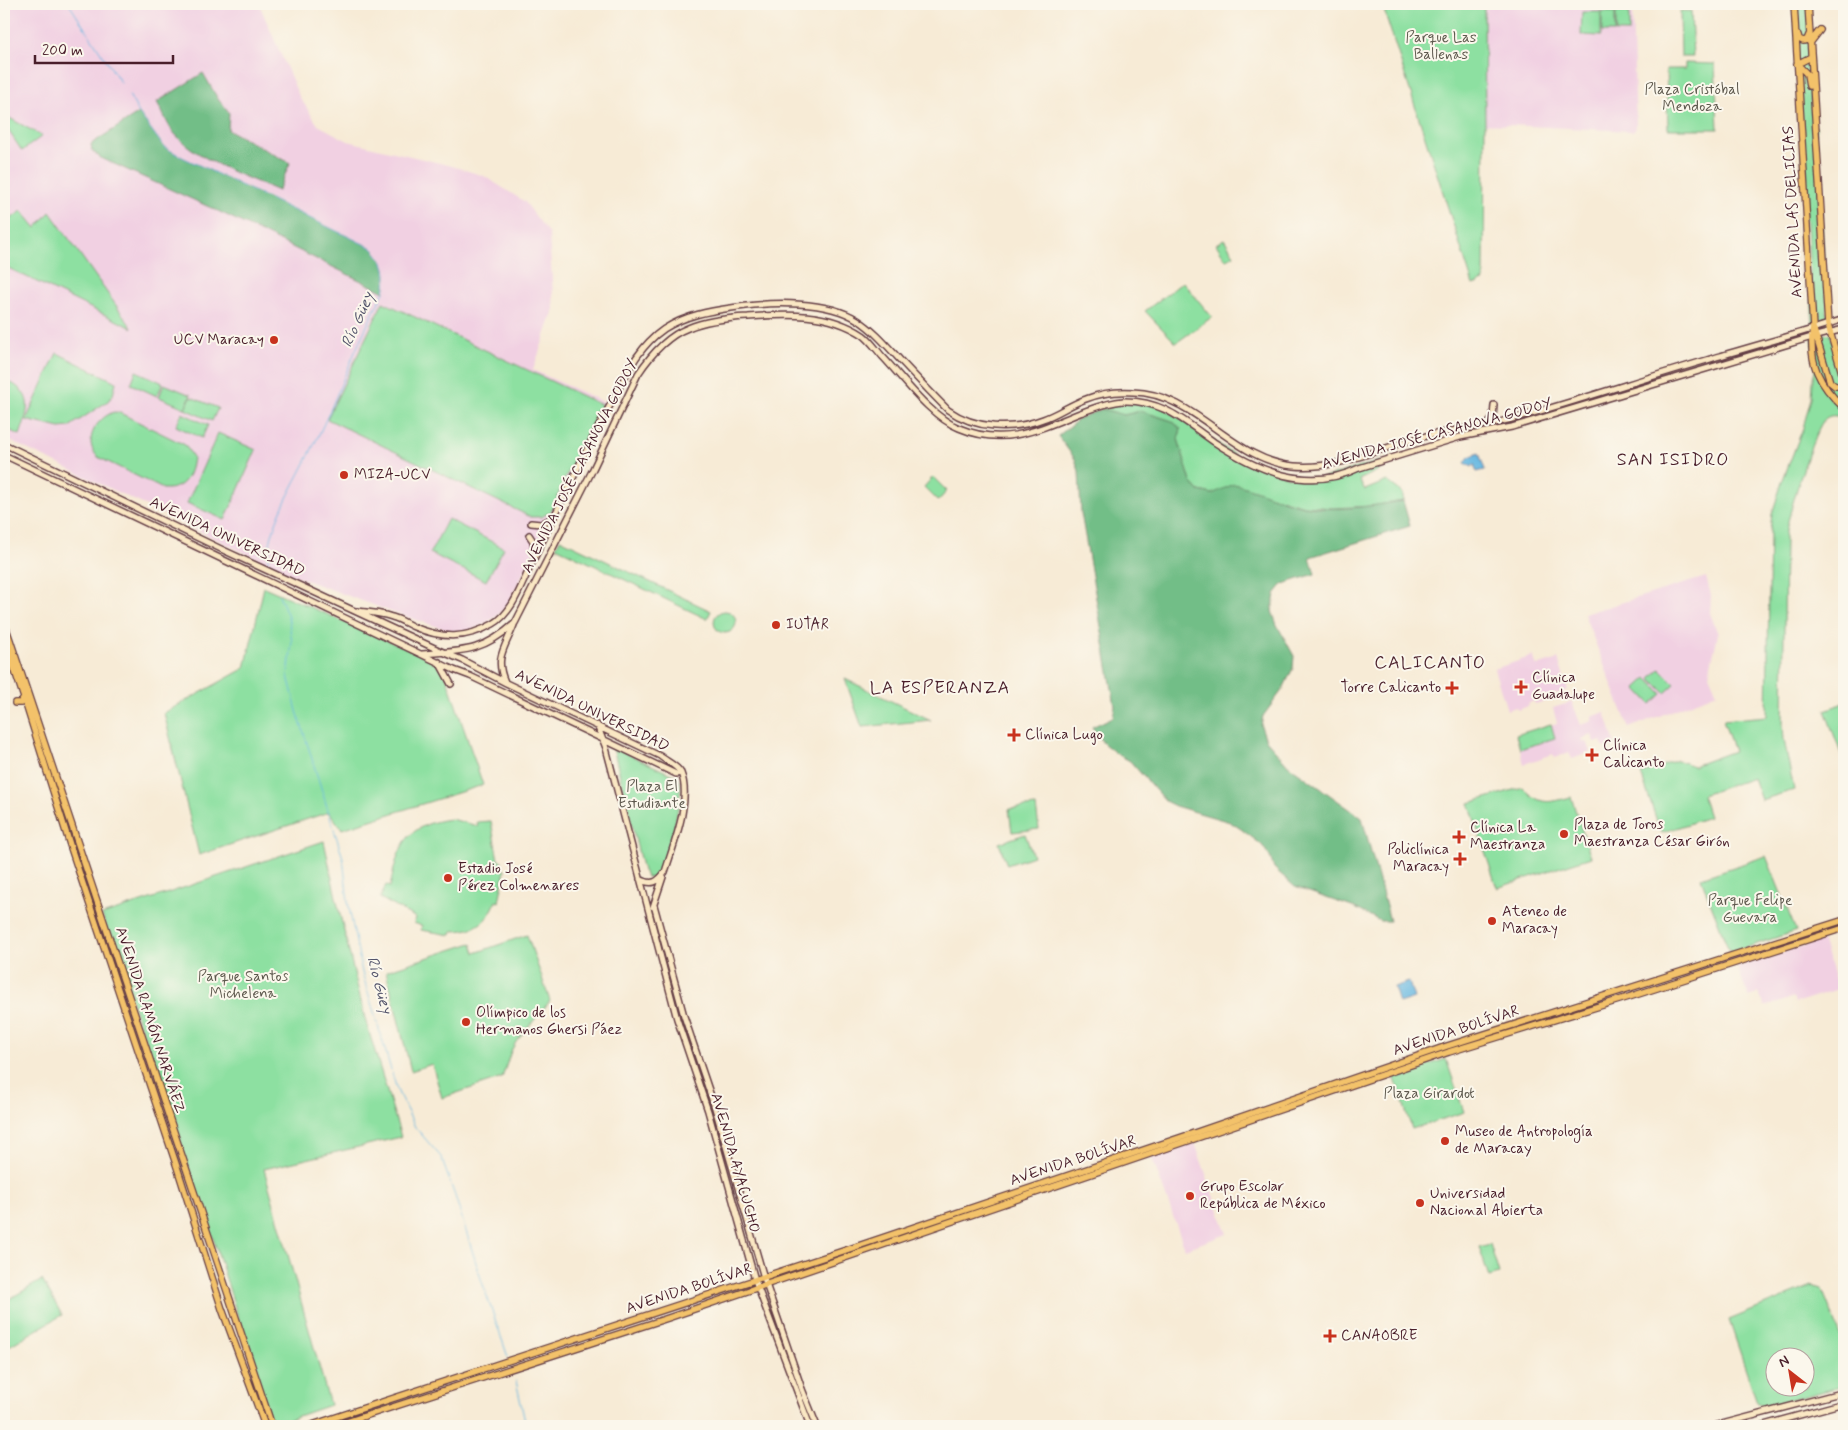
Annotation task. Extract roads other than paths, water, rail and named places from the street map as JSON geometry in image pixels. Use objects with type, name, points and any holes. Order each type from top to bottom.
[{"type":"main road","name":"AVENIDA LAS DELICIAS","points":[[1794,4],[1814,336]]},
{"type":"main road","name":"AVENIDA LAS DELICIAS","points":[[1808,4],[1828,325],[1844,380]]},
{"type":"main road","points":[[1810,43],[1820,30]]},
{"type":"main road","points":[[1797,32],[1799,39],[1805,41],[1810,34]]},
{"type":"main road","points":[[1797,32],[1800,52],[1804,56],[1811,57]]},
{"type":"main road","points":[[1811,57],[1798,64],[1806,72],[1809,80],[1812,121],[1816,127]]},
{"type":"main road","points":[[1798,80],[1804,76],[1809,80]]},
{"type":"main road","points":[[1814,336],[1830,382],[1835,386],[1844,386]]},
{"type":"main road","points":[[1814,336],[1815,370],[1825,389],[1844,408]]},
{"type":"main road","name":"AVENIDA RAMÓN NARVÁEZ","points":[[4,622],[268,1425]]},
{"type":"main road","name":"AVENIDA RAMÓN NARVÁEZ","points":[[4,638],[222,1309],[268,1425]]},
{"type":"main road","points":[[15,703],[21,703],[24,698]]},
{"type":"main road","name":"AVENIDA BOLÍVAR","points":[[309,1426],[764,1278],[1194,1134],[1447,1046],[1844,920]]},
{"type":"main road","name":"AVENIDA BOLÍVAR","points":[[334,1426],[758,1288],[1449,1052],[1844,928]]},
{"type":"street","name":"AVENIDA JOSÉ CASANOVA GODOY","points":[[356,611],[393,617],[422,630],[454,637],[474,634],[496,623],[511,606],[556,515],[577,466],[638,354],[653,338],[681,319],[701,312],[741,306],[806,305],[832,309],[856,318],[873,331],[948,410],[974,423],[1002,426],[1024,424],[1043,419],[1088,398],[1114,392],[1136,392],[1160,396],[1180,405],[1253,454],[1292,466],[1311,467],[1329,466],[1419,438],[1519,416],[1844,319]]},
{"type":"street","name":"AVENIDA JOSÉ CASANOVA GODOY","points":[[422,654],[484,645],[499,637],[515,623],[646,361],[669,340],[686,328],[709,322],[750,317],[801,315],[838,323],[865,337],[934,412],[958,428],[982,436],[1028,434],[1099,406],[1122,401],[1141,402],[1162,407],[1240,458],[1253,464],[1288,477],[1316,480],[1347,474],[1359,468],[1460,437],[1504,429],[1540,419],[1814,336],[1830,334],[1844,329]]},
{"type":"street","points":[[1486,424],[1493,418],[1494,405]]},
{"type":"street","name":"AVENIDA UNIVERSIDAD","points":[[4,444],[221,549],[462,660],[506,683],[597,725],[660,756],[678,768],[681,773],[676,774],[4,455]]},
{"type":"street","points":[[531,522],[541,524],[556,515]]},
{"type":"street","points":[[529,535],[533,541],[535,556]]},
{"type":"street","points":[[216,557],[221,549]]},
{"type":"street","points":[[506,683],[500,670],[500,658],[515,623]]},
{"type":"street","points":[[439,662],[451,684]]},
{"type":"street","name":"AVENIDA AYACUCHO","points":[[597,725],[606,748],[678,1019],[708,1111],[755,1280],[810,1426]]},
{"type":"street","points":[[650,914],[665,872],[684,798],[681,773]]},
{"type":"street","points":[[640,879],[646,883],[654,883],[665,872]]},
{"type":"street","name":"AVENIDA AYACUCHO","points":[[654,904],[684,1016],[715,1108],[766,1285],[802,1389],[817,1426]]},
{"type":"street","points":[[1714,1426],[1844,1392]]},
{"type":"street","points":[[1760,1426],[1844,1403]]},
{"type":"water","points":[[1479,453],[1485,470],[1477,472],[1474,464],[1472,467],[1465,463],[1469,457]]},
{"type":"water","points":[[1409,982],[1414,998],[1399,1003],[1394,987]]},
{"type":"waterway","points":[[69,4],[121,83]]},
{"type":"waterway","name":"Río Güey","points":[[129,95],[139,113],[164,147],[372,248],[385,268],[384,292],[364,332],[319,435],[283,506],[269,547],[268,561]]},
{"type":"waterway","name":"Río Güey","points":[[279,595],[288,616],[292,642],[288,676],[297,711],[343,858],[348,902],[362,972],[397,1090],[415,1127],[441,1157],[508,1357]]},
{"type":"waterway","name":"Río Güey","points":[[516,1381],[526,1426]]},
{"type":"place","name":"UCV Maracay","points":[[274,340]]},
{"type":"place","name":"MIZA-UCV","points":[[344,475]]},
{"type":"place","name":"IUTAR","points":[[776,625]]},
{"type":"place","name":"Clínica Guadalupe","points":[[1521,687]]},
{"type":"place","name":"Torre Calicanto","points":[[1452,688]]},
{"type":"place","name":"Clínica Lugo","points":[[1014,735]]},
{"type":"place","name":"Clínica Calicanto","points":[[1592,755]]},
{"type":"place","name":"Plaza de Toros Maestranza César Girón","points":[[1564,834]]},
{"type":"place","name":"Clínica La Maestranza","points":[[1459,837]]},
{"type":"place","name":"Policlínica Maracay","points":[[1460,859]]},
{"type":"place","name":"Estadio José Pérez Colmenares","points":[[448,878]]},
{"type":"place","name":"Ateneo de Maracay","points":[[1492,921]]},
{"type":"place","name":"Olímpico de los Hermanos Ghersi Páez","points":[[466,1022]]},
{"type":"place","name":"Museo de Antropología de Maracay","points":[[1445,1141]]},
{"type":"place","name":"Grupo Escolar República de México","points":[[1190,1196]]},
{"type":"place","name":"Universidad Nacional Abierta","points":[[1420,1203]]},
{"type":"place","name":"CANAOBRE","points":[[1330,1336]]},
{"type":"district","name":"SAN ISIDRO","points":[[1673,460]]},
{"type":"district","name":"CALICANTO","points":[[1430,663]]},
{"type":"district","name":"LA ESPERANZA","points":[[940,688]]},
{"type":"park label","name":"Parque Las Ballenas","points":[[1441,46]]},
{"type":"park label","name":"Plaza Cristóbal Mendoza","points":[[1692,98]]},
{"type":"park label","name":"Plaza El Estudiante","points":[[652,796]]},
{"type":"park label","name":"Parque Felipe Guevara","points":[[1750,910]]},
{"type":"park label","name":"Parque Santos Michelena","points":[[243,986]]},
{"type":"park label","name":"Plaza Girardot","points":[[1429,1094]]}]
